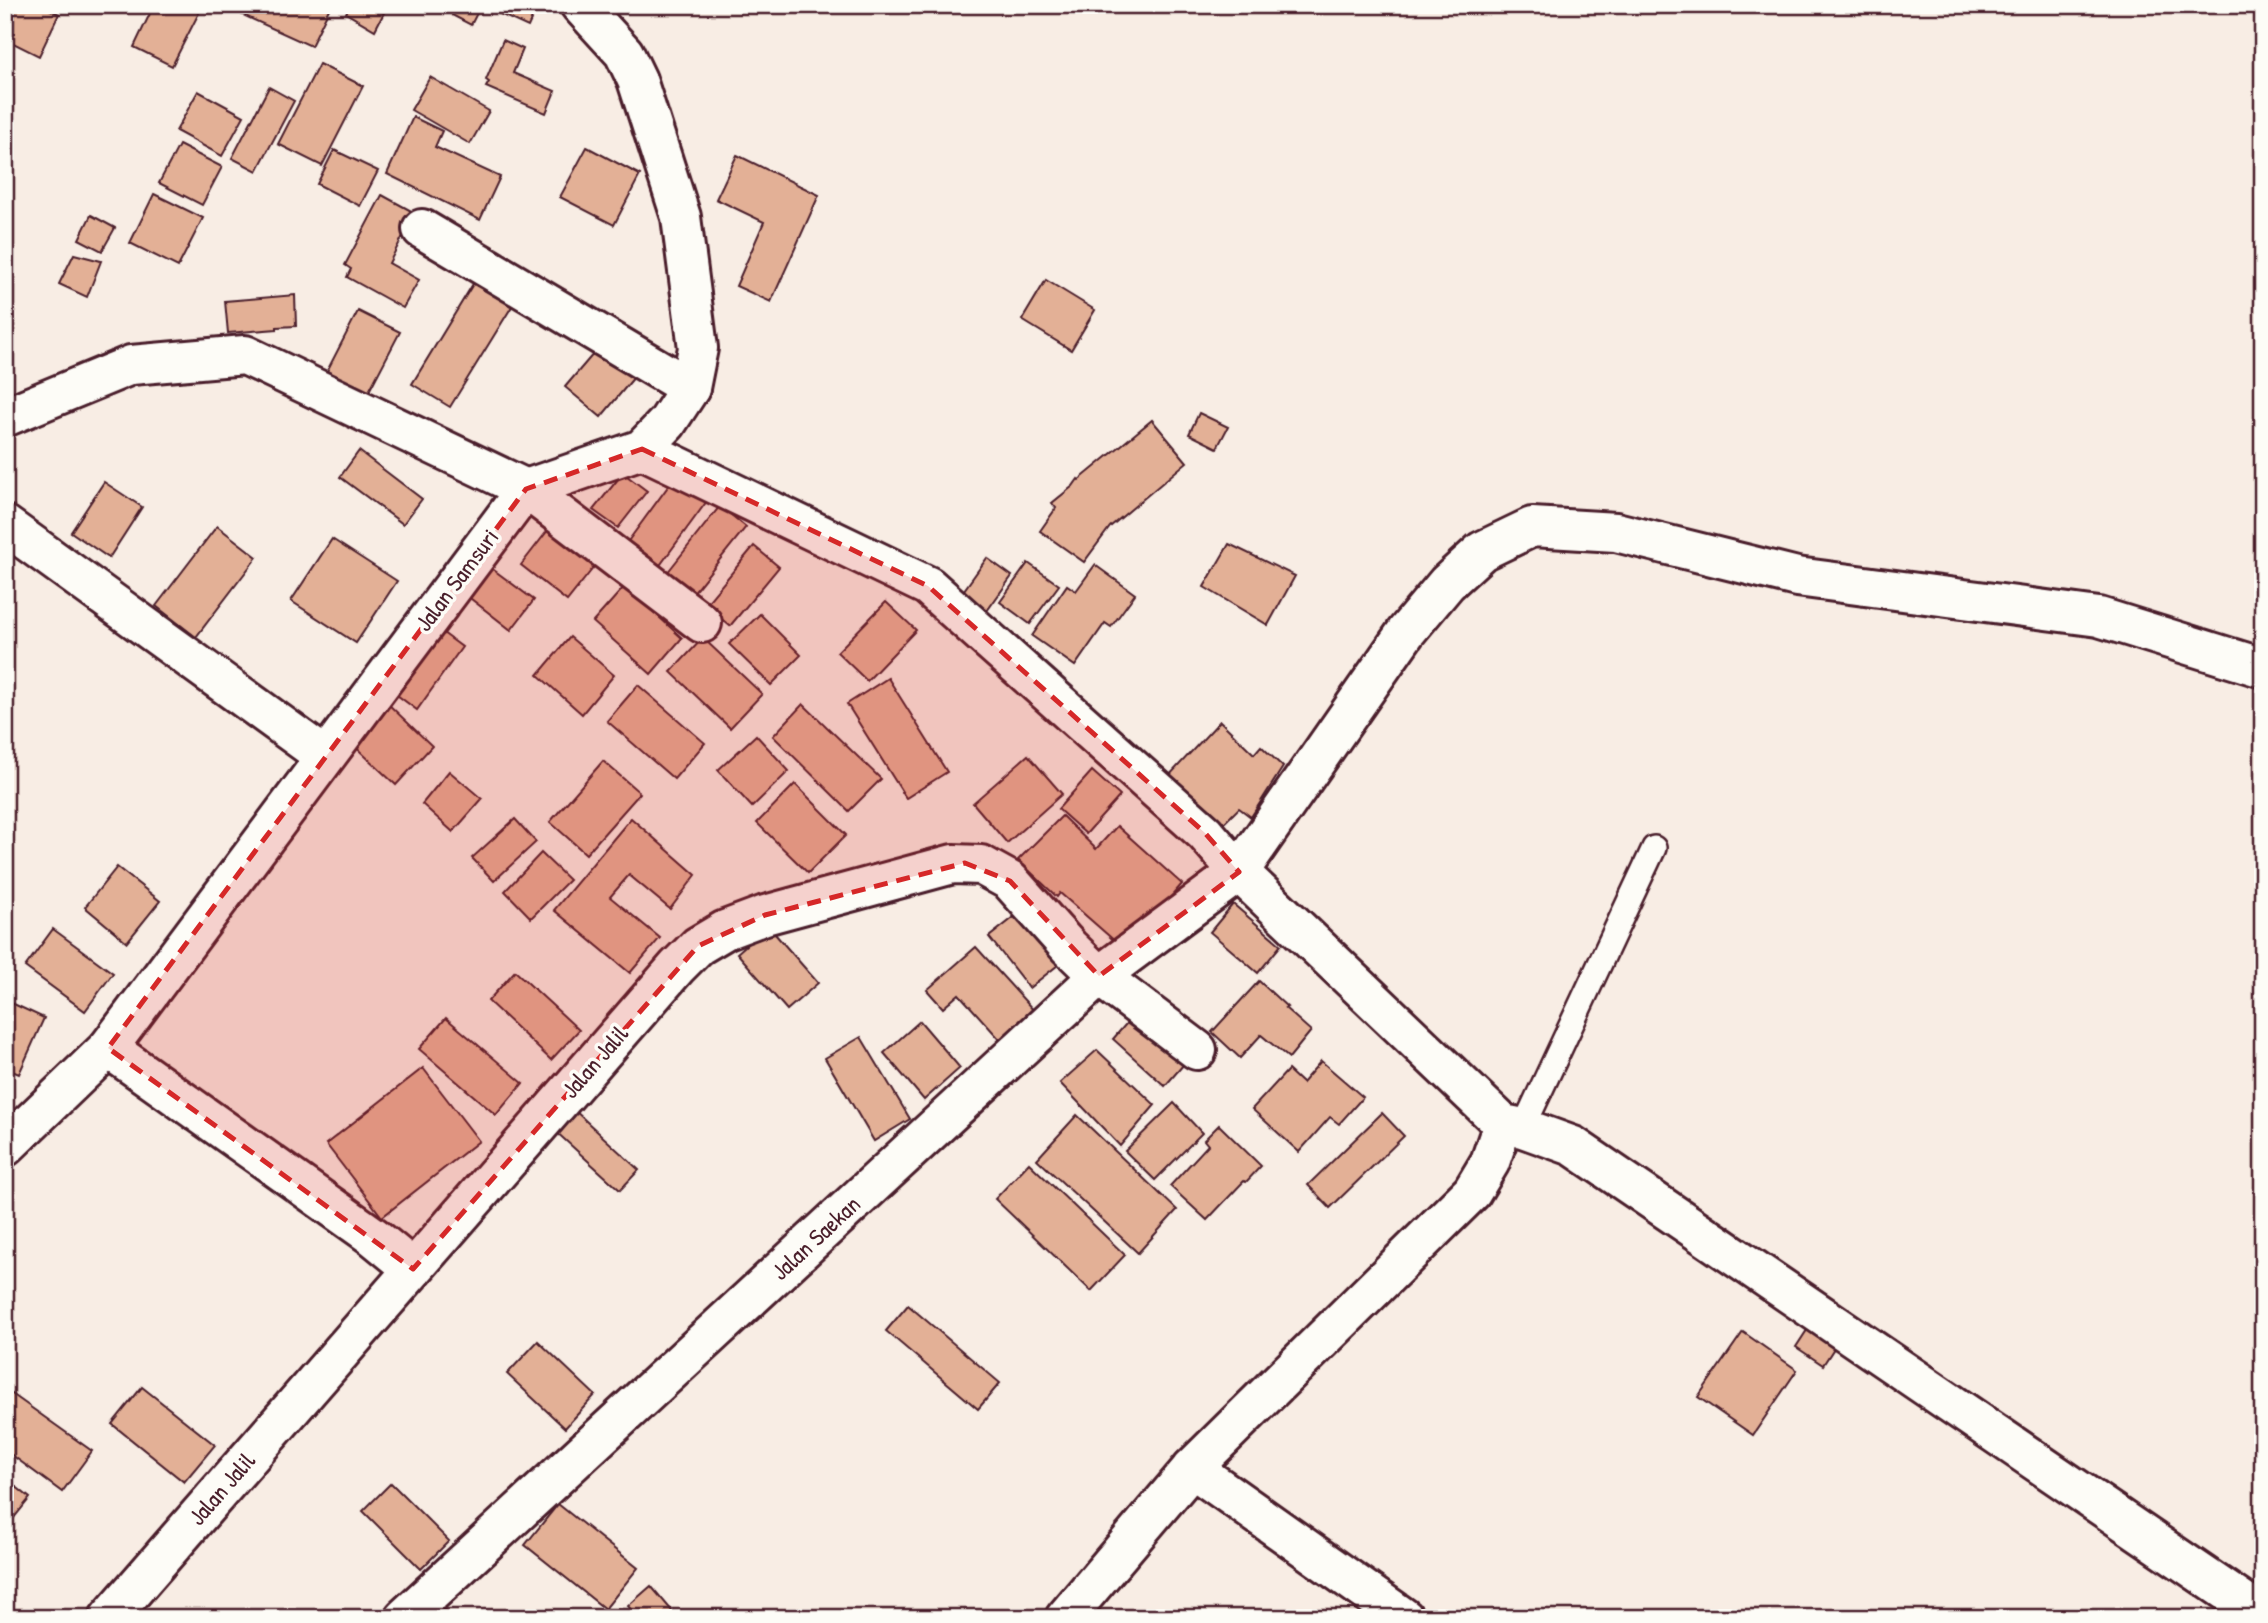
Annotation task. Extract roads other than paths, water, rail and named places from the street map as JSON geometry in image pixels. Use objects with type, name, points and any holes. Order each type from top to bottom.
[{"type":"street","points":[[526,489],[642,449],[667,423],[690,388],[698,348],[681,217],[636,80],[624,52],[580,5]]},
{"type":"street","points":[[422,229],[690,388]]},
{"type":"street","points":[[5,417],[131,365],[245,355],[526,489],[702,623]]},
{"type":"street","points":[[642,449],[928,586],[1205,834],[1239,872],[1513,1126],[1573,1146],[2263,1616]]},
{"type":"street","name":"Jalan Samsuri","points":[[14,1124],[108,1048],[526,489]]},
{"type":"street","points":[[5,525],[324,757]]},
{"type":"street","name":"Jalan Saekan","points":[[404,1618],[1099,976],[1239,872],[1414,622],[1447,583],[1482,551],[1532,527],[1616,532],[1797,577],[2099,617],[2263,667]]},
{"type":"street","name":"Jalan Jalil","points":[[109,1618],[677,967],[698,946],[725,930],[765,915],[953,864],[981,864],[1010,881],[1099,976],[1197,1050]]},
{"type":"street","points":[[108,1048],[374,1237],[413,1269]]},
{"type":"street","points":[[1065,1618],[1192,1468],[1472,1192],[1513,1126]]},
{"type":"street","points":[[1192,1468],[1404,1618]]},
{"type":"lane","points":[[1513,1126],[1654,848]]}]
